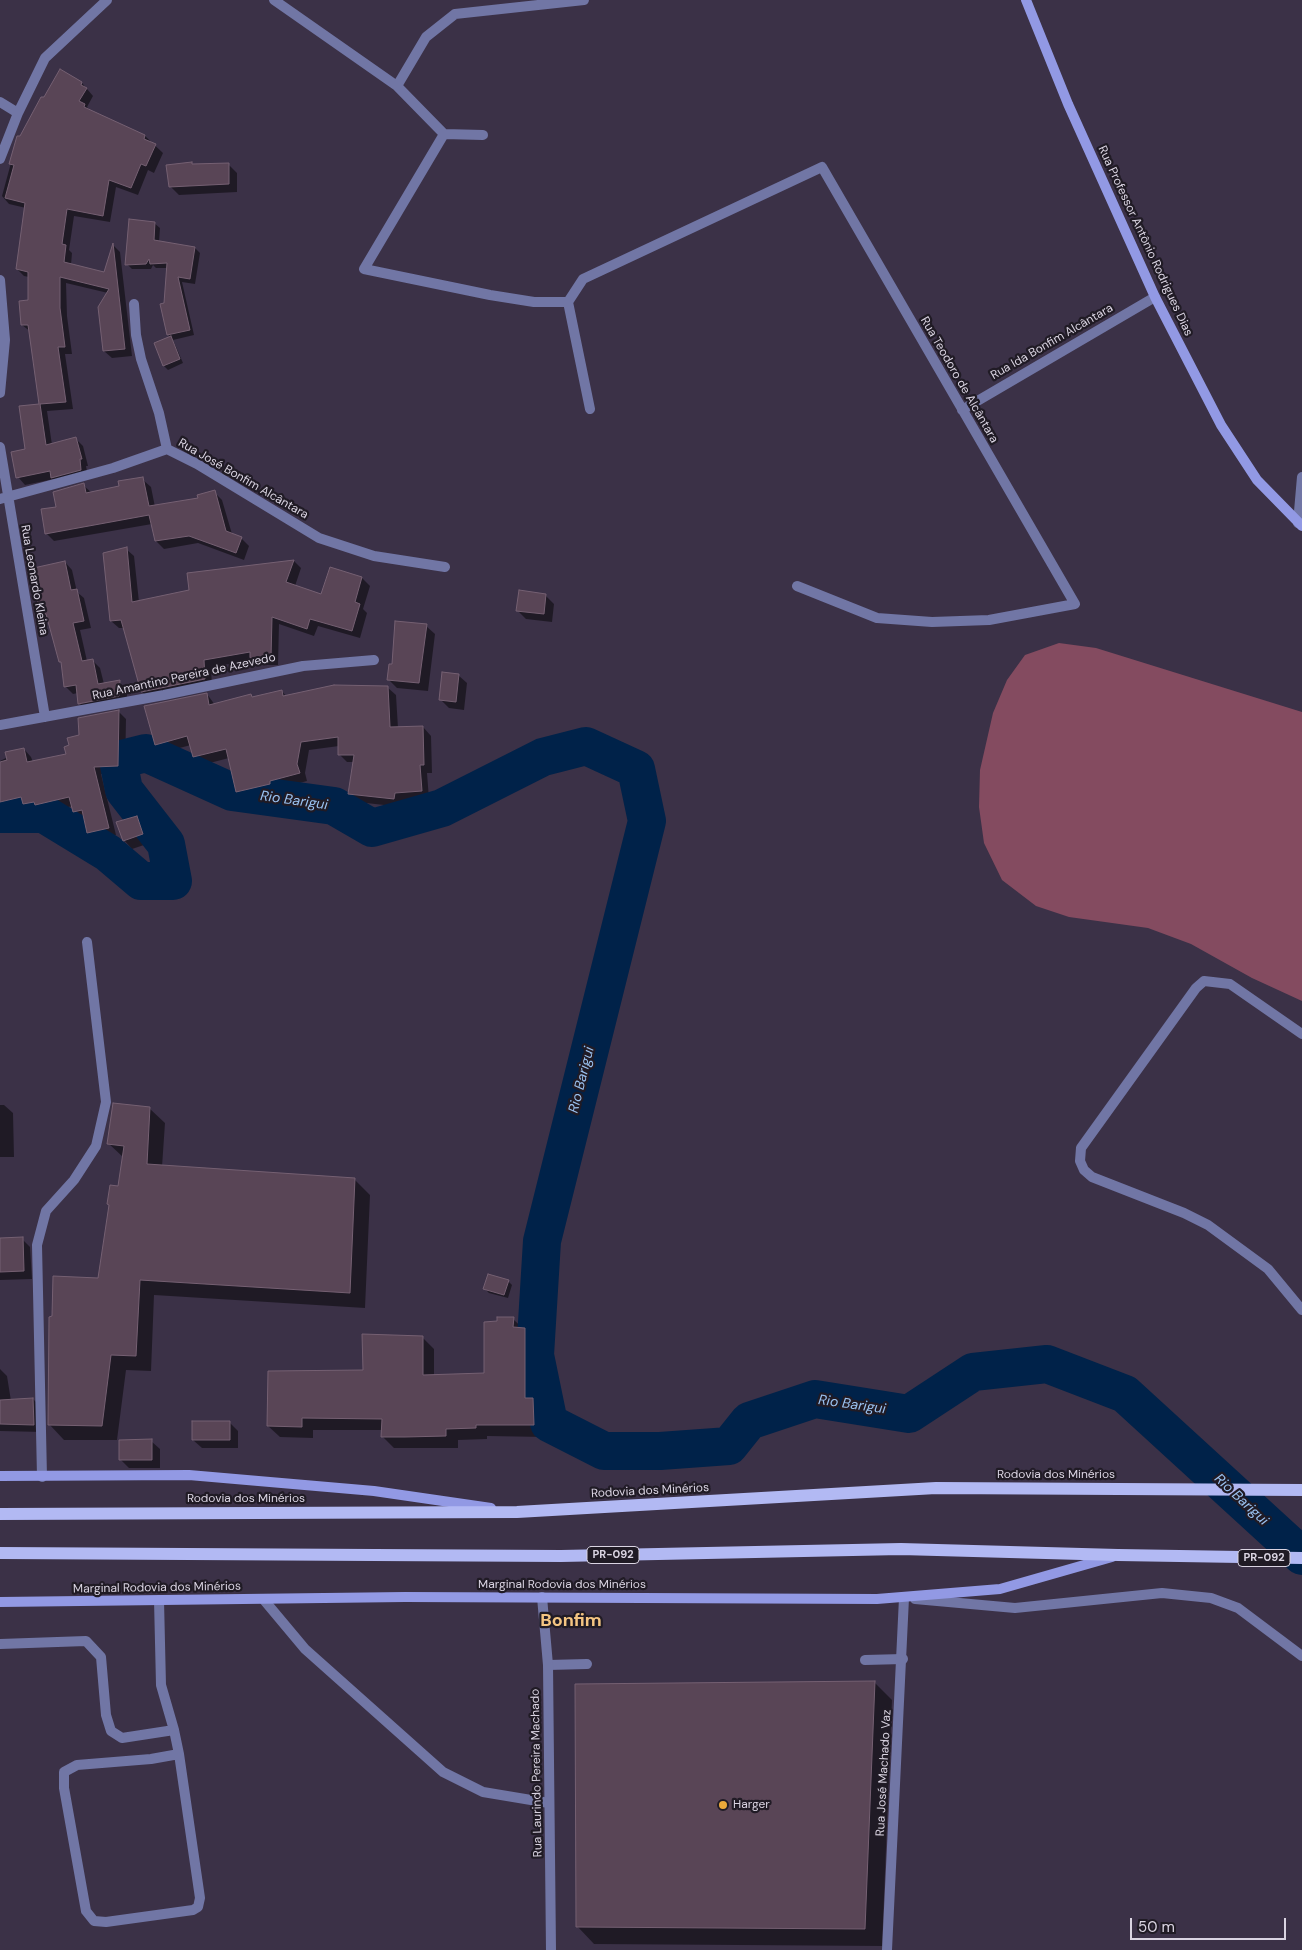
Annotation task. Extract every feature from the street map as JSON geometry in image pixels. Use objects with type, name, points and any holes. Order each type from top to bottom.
[{"type":"main road","name":"Rua Professor Antônio Rodrigues Dias","points":[[1026,0],[1068,104],[1155,296],[1222,425],[1257,480],[1300,524]]},
{"type":"main road","points":[[0,1476],[190,1475],[374,1491],[517,1512]]},
{"type":"main road","name":"Rodovia dos Minérios","points":[[0,1514],[517,1512],[936,1488],[1302,1490]]},
{"type":"main road","name":"PR-092","points":[[0,1553],[562,1556],[901,1549],[1118,1556],[1162,1554],[1302,1558]]},
{"type":"main road","name":"Marginal Rodovia dos Minérios","points":[[0,1602],[542,1597],[904,1598],[1000,1589],[1118,1556]]},
{"type":"street","points":[[0,159],[18,112],[45,58],[107,0]]},
{"type":"street","points":[[274,0],[397,86],[444,134],[483,135]]},
{"type":"street","points":[[397,86],[426,37],[455,14],[584,0]]},
{"type":"street","points":[[0,102],[18,112]]},
{"type":"street","points":[[444,134],[364,268],[490,295],[534,302],[568,302],[590,409]]},
{"type":"street","name":"Rua Teodoro de Alcântara","points":[[568,302],[583,279],[822,167],[1075,604],[989,620],[932,622],[877,618],[840,606],[796,586]]},
{"type":"street","points":[[0,280],[5,340],[0,393]]},
{"type":"street","name":"Rua Ida Bonfim Alcântara","points":[[962,410],[1155,296]]},
{"type":"street","points":[[134,304],[136,335],[141,359],[159,413],[167,450]]},
{"type":"street","name":"Rua Leonardo Kleina","points":[[0,447],[4,499],[45,717]]},
{"type":"street","name":"Rua José Bonfim Alcântara","points":[[4,499],[113,468],[167,450],[197,464],[319,538],[374,556],[445,567]]},
{"type":"street","points":[[1300,524],[1302,477]]},
{"type":"street","name":"Rua Amantino Pereira de Azevedo","points":[[0,725],[164,695],[303,666],[374,660]]},
{"type":"street","points":[[42,1477],[37,1245],[46,1211],[74,1180],[96,1146],[106,1102],[87,942]]},
{"type":"street","points":[[1302,1034],[1230,984],[1204,982],[1196,988],[1081,1148],[1080,1162],[1084,1170],[1092,1177],[1184,1212],[1208,1225],[1268,1269],[1302,1310]]},
{"type":"street","points":[[904,1598],[1015,1608],[1162,1593],[1211,1598],[1238,1608],[1302,1656]]},
{"type":"street","name":"Rua Laurindo Pereira Machado","points":[[542,1597],[548,1665],[551,1950]]},
{"type":"street","name":"Rua José Machado Vaz","points":[[887,1950],[904,1598]]},
{"type":"street","points":[[159,1600],[161,1685],[179,1754],[200,1898],[198,1906],[193,1910],[94,1922],[86,1911],[64,1788],[64,1772],[77,1765],[151,1759],[179,1754]]},
{"type":"street","points":[[264,1600],[304,1649],[443,1772],[483,1792],[549,1803]]},
{"type":"street","points":[[0,1644],[86,1641],[101,1657],[106,1715],[111,1731],[122,1738],[174,1730]]},
{"type":"street","points":[[865,1660],[902,1659]]},
{"type":"street","points":[[548,1665],[587,1664]]},
{"type":"shaded area","points":[[1059,643],[1096,648],[1302,712],[1302,1001],[1252,978],[1191,944],[1148,928],[1069,917],[1036,906],[1002,880],[984,843],[979,807],[980,770],[993,713],[1007,680],[1025,655]]},
{"type":"building","points":[[60,69],[82,82],[81,85],[87,88],[79,101],[85,104],[84,107],[145,135],[144,139],[156,144],[146,166],[141,164],[131,188],[109,180],[103,216],[67,209],[62,244],[66,245],[64,262],[104,272],[113,243],[125,349],[103,351],[98,307],[109,289],[60,277],[60,308],[65,347],[58,347],[66,402],[40,404],[46,445],[76,437],[82,459],[80,459],[81,470],[51,478],[50,471],[16,478],[11,452],[25,449],[19,406],[39,404],[28,325],[21,325],[19,301],[28,300],[28,272],[16,269],[25,203],[5,198],[14,165],[9,164],[17,136],[20,136],[41,97],[44,97]]},
{"type":"building","points":[[192,162],[192,164],[229,163],[229,184],[169,187],[166,165]]},
{"type":"building","points":[[129,219],[155,222],[154,240],[195,247],[190,279],[178,277],[190,330],[167,335],[160,304],[164,303],[167,263],[150,264],[149,259],[146,264],[125,265]]},
{"type":"building","points":[[171,336],[180,359],[163,366],[154,343]]},
{"type":"building","points":[[143,477],[149,506],[198,498],[197,495],[215,490],[226,531],[242,537],[236,553],[189,536],[155,541],[149,515],[45,534],[41,509],[56,507],[53,492],[84,483],[86,493],[119,486],[118,481]]},
{"type":"building","points":[[127,547],[132,602],[189,590],[187,573],[294,560],[286,582],[321,594],[330,567],[362,577],[355,602],[360,604],[352,631],[310,619],[307,629],[272,617],[271,658],[250,658],[250,652],[204,660],[205,679],[141,692],[121,620],[110,621],[103,553]]},
{"type":"building","points":[[65,561],[71,590],[77,589],[84,621],[73,623],[82,661],[93,659],[98,684],[120,680],[119,696],[78,704],[76,685],[64,687],[61,662],[59,662],[46,614],[41,615],[29,569]]},
{"type":"building","points":[[519,590],[546,594],[544,614],[516,611]]},
{"type":"building","points":[[395,621],[427,624],[419,683],[387,680],[389,664],[392,664]]},
{"type":"building","points":[[442,672],[459,674],[456,702],[439,700]]},
{"type":"building","points":[[334,685],[388,686],[390,727],[423,726],[424,765],[420,765],[422,791],[395,793],[394,799],[348,794],[354,755],[338,755],[338,737],[301,742],[297,764],[300,773],[270,781],[270,784],[236,792],[226,749],[193,757],[187,736],[155,745],[144,706],[207,693],[209,705],[251,694],[252,697],[282,690],[283,696]]},
{"type":"building","points":[[119,710],[118,766],[94,767],[109,828],[87,833],[82,810],[73,812],[69,797],[35,805],[34,802],[23,804],[21,797],[0,802],[0,762],[7,760],[5,752],[24,748],[27,762],[66,754],[64,747],[69,745],[67,738],[79,735],[78,718]]},
{"type":"building","points":[[137,816],[143,834],[123,841],[116,822]]},
{"type":"building","points":[[113,1103],[150,1107],[147,1164],[355,1178],[350,1293],[140,1280],[136,1356],[111,1355],[102,1426],[48,1425],[49,1317],[52,1316],[53,1276],[98,1278],[109,1205],[107,1204],[110,1185],[118,1186],[124,1146],[107,1144]]},
{"type":"building","points":[[23,1237],[24,1271],[0,1272],[0,1238]]},
{"type":"building","points":[[488,1274],[509,1280],[504,1295],[483,1289]]},
{"type":"building","points":[[497,1317],[514,1317],[513,1327],[525,1328],[525,1398],[533,1398],[534,1425],[476,1425],[476,1428],[446,1429],[446,1436],[405,1437],[381,1437],[382,1419],[302,1418],[302,1427],[267,1426],[268,1371],[363,1370],[362,1334],[423,1336],[423,1375],[484,1373],[484,1322],[497,1321]]},
{"type":"building","points":[[33,1398],[34,1425],[0,1424],[0,1400]]},
{"type":"building","points":[[192,1421],[230,1421],[230,1440],[192,1440]]},
{"type":"building","points":[[152,1439],[152,1460],[119,1460],[119,1440]]},
{"type":"building","name":"Harger","points":[[875,1681],[865,1929],[576,1927],[575,1684]]},
{"type":"waterway","name":"Rio Barigui","points":[[0,814],[44,814],[108,853],[141,881],[173,881],[166,844],[124,790],[118,760],[146,753],[232,792],[334,806],[372,828],[442,808],[543,757],[586,746],[636,769],[647,821],[542,1241],[535,1355],[549,1423],[604,1451],[660,1451],[729,1446],[749,1421],[815,1399],[909,1414],[973,1372],[1047,1364],[1125,1394],[1302,1556]]},
{"type":"place","name":"Harger","points":[[723,1805]]},
{"type":"district","name":"Bonfim","points":[[571,1621]]}]
